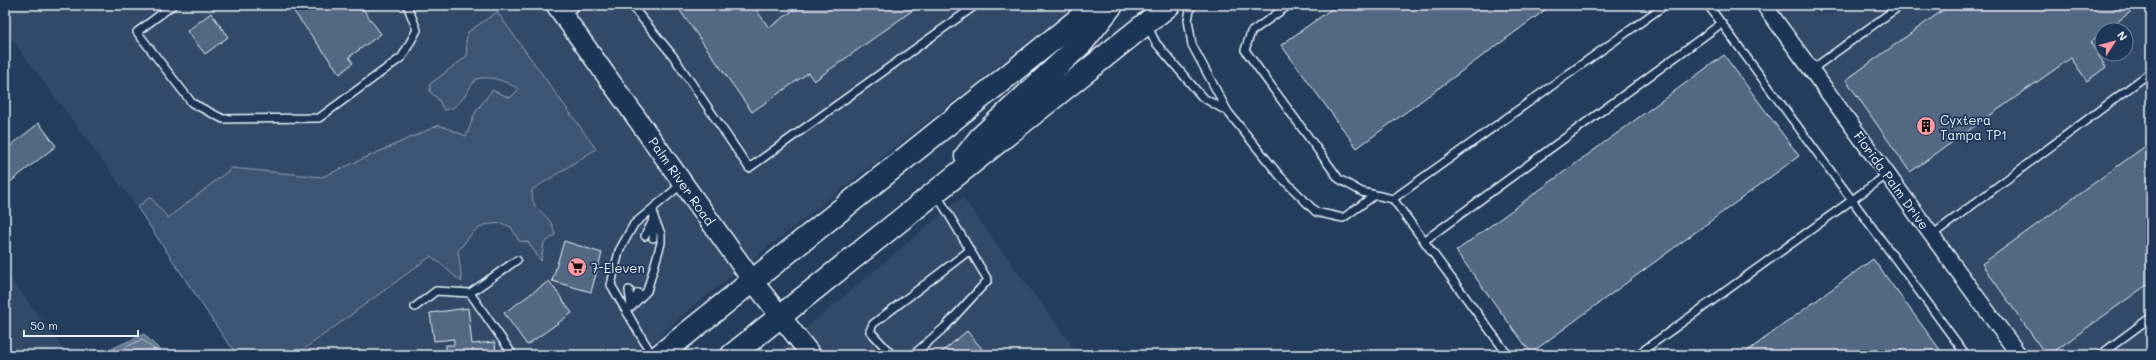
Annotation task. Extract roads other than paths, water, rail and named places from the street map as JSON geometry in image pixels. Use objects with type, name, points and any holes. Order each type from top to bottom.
[{"type":"main road","points":[[660,355],[1096,5]]},
{"type":"main road","points":[[936,193],[980,138],[1082,43],[1112,5]]},
{"type":"main road","points":[[732,355],[936,193],[1147,14],[1169,5]]},
{"type":"street","name":"Florida Palm Drive","points":[[1764,5],[1932,235],[2014,353]]},
{"type":"street","name":"Palm River Road","points":[[566,8],[683,183],[752,280],[811,355]]},
{"type":"lane","points":[[173,5],[138,32],[192,103],[223,119],[319,118],[402,57],[417,30],[407,5]]},
{"type":"lane","points":[[631,5],[673,56],[749,168],[976,5]]},
{"type":"lane","points":[[1191,5],[1188,20],[1192,45],[1228,112],[1279,176],[1316,212],[1343,218],[1375,195]]},
{"type":"lane","points":[[1289,5],[1251,32],[1245,50],[1340,179],[1362,192],[1393,199],[1508,355]]},
{"type":"lane","points":[[1393,199],[1665,5]]},
{"type":"lane","points":[[1708,5],[1966,355]]},
{"type":"lane","points":[[1812,70],[1901,5]]},
{"type":"lane","points":[[1147,14],[1156,43],[1202,97],[1228,112]]},
{"type":"lane","points":[[1424,241],[1722,23]]},
{"type":"lane","points":[[1932,235],[2151,72]]},
{"type":"lane","points":[[1637,355],[1888,174]]},
{"type":"lane","points":[[652,355],[627,315],[611,285],[619,251],[634,224],[683,183]]},
{"type":"lane","points":[[914,355],[945,327],[988,280],[936,193]]},
{"type":"lane","points":[[631,307],[647,291],[661,243],[661,234],[652,209]]},
{"type":"lane","points":[[645,236],[654,218]]},
{"type":"lane","points":[[653,238],[654,218]]},
{"type":"lane","points":[[892,355],[873,336],[870,331],[873,324],[970,250]]},
{"type":"lane","points":[[415,307],[436,291],[470,293],[517,260]]},
{"type":"lane","points":[[629,290],[631,307]]},
{"type":"lane","points":[[470,293],[513,355]]},
{"type":"lane","points":[[627,315],[638,293]]},
{"type":"lane","points":[[2100,355],[2151,317]]},
{"type":"water","points":[[144,334],[165,355],[105,355],[113,348]]},
{"type":"place","name":"Cyxtera Tampa TP1","points":[[1926,126]]},
{"type":"place","name":"7-Eleven","points":[[577,267]]}]
